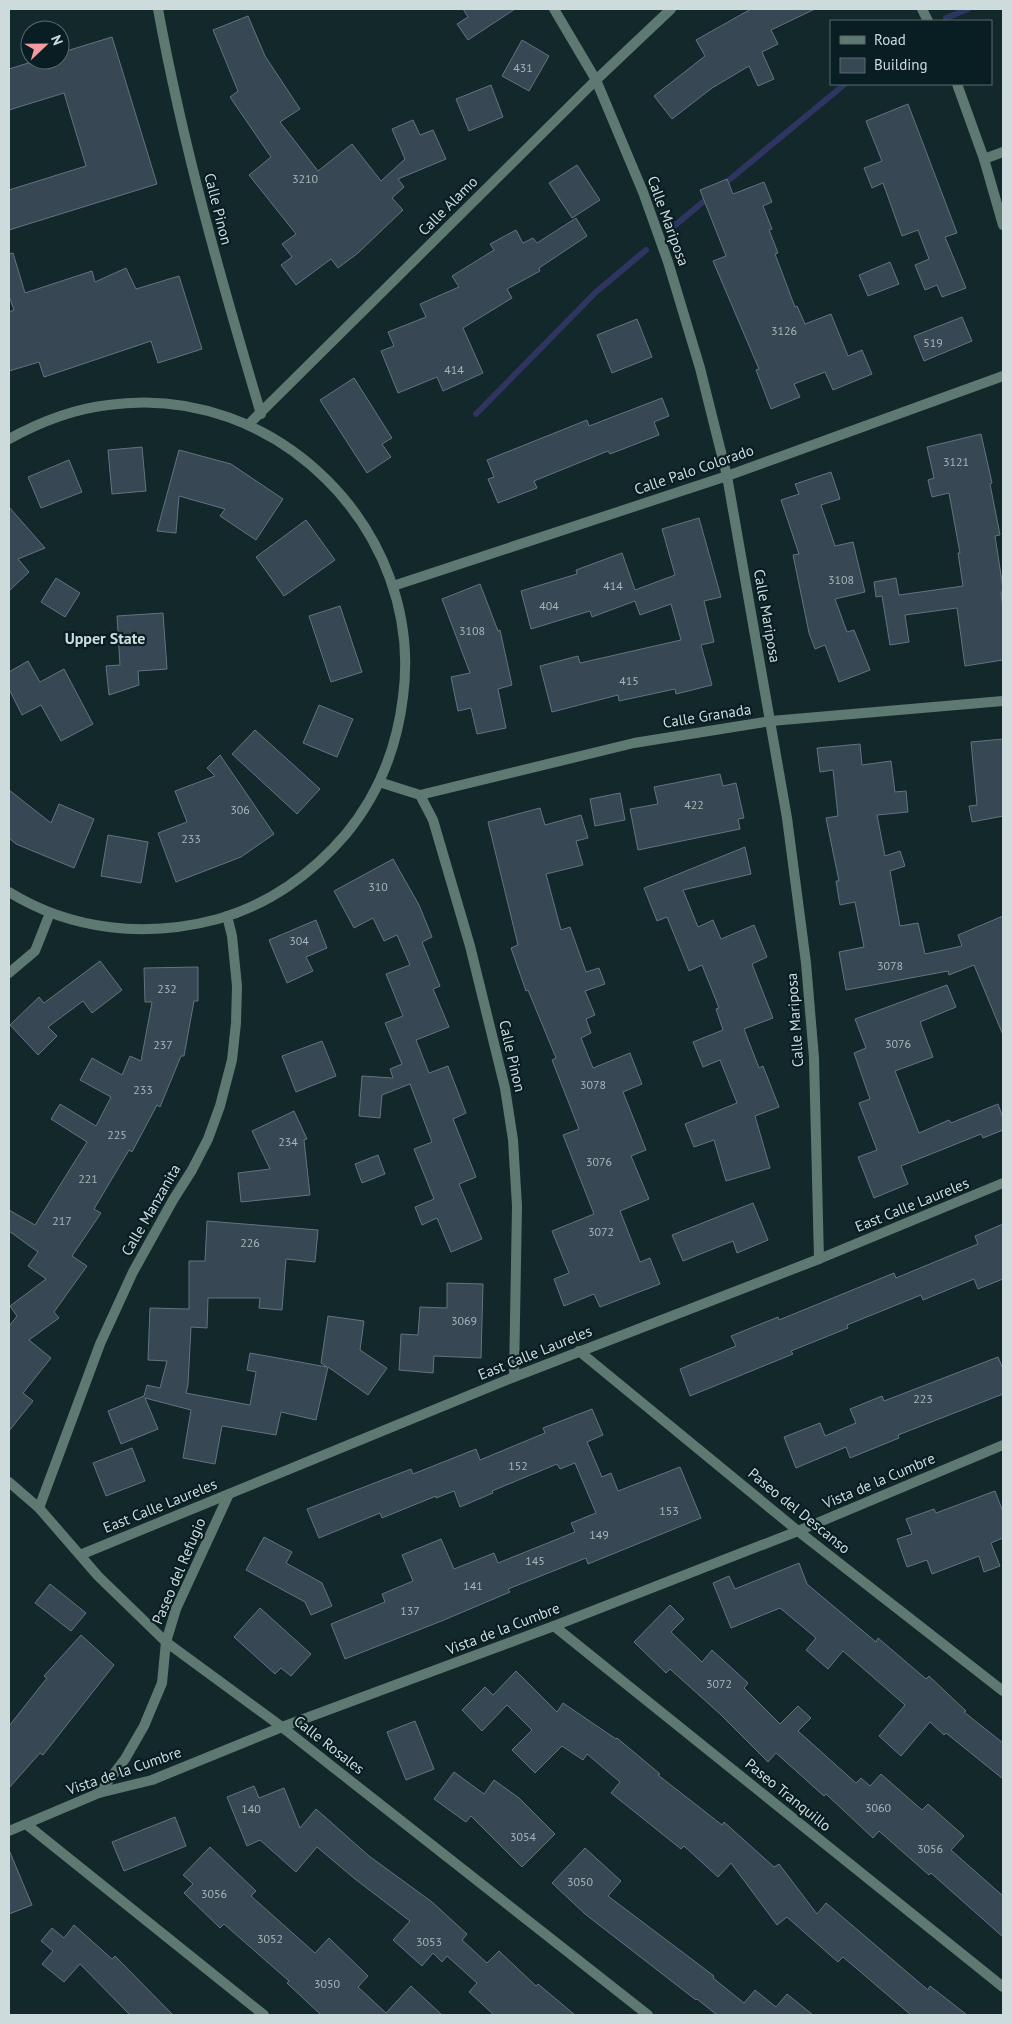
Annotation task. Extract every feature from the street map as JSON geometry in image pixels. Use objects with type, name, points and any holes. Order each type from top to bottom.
[{"type":"street","name":"Calle Pinon","points":[[158,9],[196,184],[218,270],[261,414]]},
{"type":"street","name":"Calle Mariposa","points":[[554,9],[596,80],[643,192],[668,262],[700,368],[727,476],[771,721],[791,847],[806,963],[814,1058],[819,1259]]},
{"type":"street","name":"Calle Alamo","points":[[248,425],[596,80],[671,9]]},
{"type":"street","points":[[957,85],[984,159],[1003,225]]},
{"type":"street","points":[[984,159],[1003,152]]},
{"type":"street","name":"Calle Palo Colorado","points":[[393,586],[727,476],[1003,376]]},
{"type":"street","points":[[9,438],[41,423],[74,411],[109,404],[145,402],[180,405],[215,413],[248,425],[276,440],[303,458],[327,479],[348,502],[366,528],[393,586],[401,619],[405,652],[405,686],[398,727],[392,751],[379,782],[352,826],[317,864],[274,895],[227,916],[198,924],[168,929],[138,930],[108,928],[79,922],[50,913],[9,892]]},
{"type":"street","name":"Calle Granada","points":[[420,794],[634,743],[771,721],[1003,701]]},
{"type":"street","points":[[379,782],[420,794]]},
{"type":"street","name":"Calle Pinon","points":[[420,794],[433,820],[470,946],[505,1088],[513,1140],[517,1206],[514,1377]]},
{"type":"street","points":[[9,973],[35,951],[50,913]]},
{"type":"street","name":"Calle Manzanita","points":[[39,1508],[100,1344],[133,1272],[200,1155],[220,1106],[232,1060],[236,1023],[237,986],[232,936],[227,916]]},
{"type":"street","name":"East Calle Laureles","points":[[80,1555],[514,1377],[819,1259],[1003,1183]]},
{"type":"street","name":"Paseo del Descanso","points":[[579,1351],[798,1531],[1003,1691]]},
{"type":"street","name":"Vista de la Cumbre","points":[[9,1830],[99,1793],[152,1780],[282,1727],[554,1626],[798,1531],[1003,1446]]},
{"type":"street","name":"Calle Rosales","points":[[9,1482],[39,1508],[124,1603],[166,1642],[282,1727],[648,2015]]},
{"type":"street","name":"Paseo del Refugio","points":[[99,1793],[125,1759],[144,1726],[162,1683],[166,1642],[176,1609],[229,1494]]},
{"type":"street","name":"Paseo Tranquillo","points":[[554,1626],[1003,1987]]},
{"type":"street","points":[[26,1824],[264,2015]]},
{"type":"building","points":[[463,9],[515,9],[468,40],[457,24],[468,17]]},
{"type":"building","points":[[751,9],[815,9],[771,30],[778,44],[762,52],[774,79],[758,86],[749,66],[712,88],[672,119],[654,96],[705,56],[696,40]]},
{"type":"building","points":[[248,16],[265,56],[300,109],[280,122],[318,171],[352,144],[381,181],[405,159],[392,129],[413,120],[420,135],[433,130],[446,159],[398,179],[404,187],[392,198],[403,210],[358,253],[338,268],[331,259],[296,285],[281,265],[292,257],[282,244],[296,234],[249,175],[271,157],[230,97],[238,91],[213,30]]},
{"type":"building","points":[[112,37],[157,184],[9,230],[9,190],[86,166],[64,93],[9,110],[9,69],[20,66],[20,70],[70,70],[70,50]]},
{"type":"building","points":[[522,40],[549,56],[529,91],[502,76]]},
{"type":"building","points":[[491,85],[503,117],[469,131],[456,99]]},
{"type":"building","points":[[908,104],[957,233],[945,237],[966,288],[942,297],[937,285],[925,290],[915,265],[929,259],[918,230],[902,236],[883,183],[872,188],[864,168],[882,161],[866,121]]},
{"type":"building","points":[[577,165],[600,200],[572,218],[549,183]]},
{"type":"building","points":[[727,179],[733,194],[764,182],[772,202],[763,206],[772,229],[769,230],[778,253],[775,254],[795,307],[797,306],[805,324],[831,314],[848,356],[862,350],[872,374],[833,390],[825,372],[794,384],[800,397],[771,409],[756,370],[759,369],[713,261],[726,256],[700,190]]},
{"type":"building","points":[[576,218],[587,236],[539,268],[540,271],[507,289],[512,298],[463,328],[483,373],[443,391],[437,377],[398,393],[381,351],[394,346],[388,332],[426,317],[420,304],[459,287],[452,276],[494,250],[490,244],[516,230],[523,243],[533,238],[537,243]]},
{"type":"building","points":[[13,253],[25,293],[92,271],[95,282],[126,268],[136,289],[179,276],[202,349],[158,363],[151,341],[44,377],[39,362],[9,371],[9,312],[14,310],[9,296],[9,254]]},
{"type":"building","points":[[890,262],[899,284],[868,296],[859,275]]},
{"type":"building","points":[[962,317],[972,341],[924,361],[914,336]]},
{"type":"building","points":[[637,319],[652,357],[612,373],[597,335]]},
{"type":"building","points":[[354,378],[392,438],[382,444],[391,457],[367,473],[320,400]]},
{"type":"building","points":[[662,398],[669,416],[654,422],[659,435],[610,454],[608,451],[534,481],[537,488],[498,503],[488,479],[494,477],[487,460],[587,420],[589,426]]},
{"type":"building","points":[[981,434],[992,483],[990,484],[1000,535],[995,536],[1003,588],[1003,592],[1001,592],[1003,660],[965,666],[957,608],[905,615],[909,642],[890,645],[882,596],[876,597],[874,582],[896,578],[899,595],[963,586],[958,553],[960,553],[949,493],[932,497],[928,480],[934,478],[927,447]]},
{"type":"building","points":[[142,447],[146,491],[112,494],[108,450]]},
{"type":"building","points":[[179,450],[231,464],[283,499],[256,540],[220,516],[225,509],[179,496],[176,533],[157,531]]},
{"type":"building","points":[[69,460],[82,492],[41,508],[28,477]]},
{"type":"building","points":[[831,472],[840,499],[821,505],[835,546],[853,542],[865,592],[835,599],[847,632],[854,630],[870,670],[839,682],[825,645],[815,649],[809,633],[793,555],[799,554],[781,500],[799,494],[795,484]]},
{"type":"building","points":[[9,507],[45,548],[18,559],[29,572],[9,591]]},
{"type":"building","points":[[699,518],[721,597],[704,601],[714,642],[701,645],[712,685],[676,694],[675,689],[619,701],[618,695],[552,712],[540,666],[578,656],[580,663],[681,640],[671,604],[640,615],[635,601],[592,617],[590,611],[531,629],[521,591],[577,574],[576,570],[622,553],[635,590],[675,575],[662,529]]},
{"type":"building","points":[[306,520],[335,560],[284,596],[256,557]]},
{"type":"building","points":[[56,578],[80,593],[65,617],[41,602]]},
{"type":"building","points":[[480,584],[498,631],[500,630],[512,685],[498,689],[506,728],[477,734],[471,708],[458,711],[451,677],[470,673],[442,599]]},
{"type":"building","points":[[340,606],[362,672],[331,682],[309,616]]},
{"type":"building","points":[[163,613],[167,669],[138,671],[139,685],[109,695],[106,666],[120,665],[117,616]]},
{"type":"building","points":[[28,661],[40,682],[64,669],[93,724],[61,741],[41,705],[22,715],[9,689],[9,672]]},
{"type":"building","points":[[319,705],[353,719],[337,757],[303,743]]},
{"type":"building","points":[[255,730],[320,789],[297,814],[232,754]]},
{"type":"building","points":[[1003,739],[1003,816],[972,822],[969,806],[977,805],[971,742]]},
{"type":"building","points":[[860,744],[862,765],[891,761],[895,792],[906,791],[908,812],[877,815],[885,856],[900,851],[905,866],[890,871],[900,926],[918,923],[925,954],[962,946],[958,935],[1003,916],[1003,1035],[974,965],[949,975],[948,971],[846,990],[839,952],[864,947],[855,902],[840,905],[836,881],[839,881],[826,818],[838,816],[833,770],[820,772],[817,748]]},
{"type":"building","points":[[220,755],[274,834],[241,857],[176,882],[158,833],[187,822],[175,791],[215,776],[207,768]]},
{"type":"building","points":[[720,774],[723,786],[736,783],[744,818],[738,819],[740,829],[638,850],[630,809],[658,804],[654,787]]},
{"type":"building","points":[[9,790],[51,823],[59,804],[94,819],[74,868],[16,844],[9,838]]},
{"type":"building","points":[[620,793],[625,820],[595,826],[590,799]]},
{"type":"building","points":[[540,808],[545,825],[581,815],[588,838],[576,841],[583,865],[546,874],[561,930],[570,927],[586,972],[599,968],[605,984],[585,991],[595,1015],[586,1019],[591,1033],[581,1038],[593,1068],[630,1053],[642,1084],[623,1092],[646,1150],[631,1156],[649,1199],[620,1211],[640,1262],[650,1258],[660,1284],[600,1307],[594,1294],[564,1306],[554,1279],[569,1273],[552,1231],[594,1214],[563,1135],[579,1129],[552,1060],[556,1058],[528,990],[526,991],[511,948],[518,945],[488,822]]},
{"type":"building","points":[[108,835],[148,842],[141,883],[101,876]]},
{"type":"building","points":[[745,847],[751,874],[683,890],[698,927],[713,920],[721,939],[754,925],[767,957],[752,964],[773,1018],[744,1029],[759,1068],[763,1066],[779,1107],[755,1116],[770,1168],[726,1181],[714,1140],[694,1147],[685,1124],[737,1103],[720,1060],[703,1067],[693,1042],[723,1030],[716,1009],[719,1008],[702,965],[689,971],[667,917],[657,921],[644,888]]},
{"type":"building","points":[[393,859],[419,905],[432,937],[422,942],[440,986],[433,989],[449,1027],[416,1040],[429,1073],[448,1066],[466,1113],[453,1119],[476,1177],[459,1184],[482,1239],[451,1252],[437,1218],[422,1225],[415,1207],[434,1199],[414,1149],[432,1142],[410,1084],[382,1095],[380,1118],[359,1116],[362,1076],[393,1078],[390,1069],[402,1064],[385,1023],[403,1016],[386,974],[410,965],[397,935],[384,941],[373,918],[354,928],[334,891]]},
{"type":"building","points":[[316,920],[327,948],[306,957],[313,971],[287,983],[269,940]]},
{"type":"building","points":[[100,961],[122,990],[92,1013],[83,1001],[48,1027],[57,1036],[38,1055],[10,1025],[39,997],[44,1003]]},
{"type":"building","points":[[198,967],[198,1001],[194,1001],[184,1056],[181,1056],[160,1107],[157,1105],[132,1152],[129,1150],[94,1209],[101,1213],[72,1256],[87,1266],[54,1312],[59,1318],[29,1340],[51,1358],[23,1393],[33,1401],[9,1431],[9,1324],[17,1316],[10,1306],[46,1279],[28,1266],[38,1252],[9,1231],[9,1210],[35,1225],[87,1142],[51,1119],[60,1104],[96,1126],[111,1097],[80,1080],[92,1058],[122,1075],[130,1056],[141,1061],[152,1002],[145,1002],[144,968]]},
{"type":"building","points":[[947,985],[956,1007],[920,1022],[933,1057],[895,1071],[919,1133],[949,1120],[951,1123],[998,1104],[1003,1118],[1003,1130],[983,1138],[981,1134],[901,1166],[908,1184],[874,1198],[858,1157],[877,1150],[859,1103],[870,1099],[854,1053],[866,1048],[855,1019]]},
{"type":"building","points":[[322,1041],[336,1076],[296,1092],[282,1056]]},
{"type":"building","points":[[294,1111],[307,1139],[304,1140],[310,1195],[241,1202],[238,1173],[270,1169],[252,1131]]},
{"type":"building","points":[[378,1155],[385,1174],[362,1183],[355,1164]]},
{"type":"building","points":[[753,1203],[768,1240],[737,1253],[733,1241],[683,1261],[672,1235]]},
{"type":"building","points":[[207,1221],[318,1230],[315,1262],[286,1259],[282,1310],[259,1308],[260,1298],[208,1298],[207,1328],[191,1327],[186,1393],[250,1405],[256,1372],[247,1370],[250,1353],[327,1367],[321,1363],[328,1316],[364,1321],[360,1350],[387,1368],[368,1395],[328,1367],[316,1420],[281,1412],[276,1435],[222,1426],[215,1464],[183,1458],[191,1410],[145,1398],[158,1429],[121,1444],[108,1411],[144,1396],[147,1385],[160,1388],[167,1361],[148,1360],[150,1308],[189,1309],[189,1261],[205,1261]]},
{"type":"building","points":[[1003,1224],[1003,1279],[978,1289],[974,1279],[923,1300],[921,1295],[847,1325],[848,1328],[791,1351],[793,1354],[690,1396],[680,1369],[736,1346],[731,1336],[778,1317],[779,1320],[894,1273],[896,1278],[978,1244],[975,1236]]},
{"type":"building","points":[[447,1283],[483,1284],[481,1358],[434,1356],[433,1373],[399,1370],[401,1334],[418,1335],[420,1307],[447,1308]]},
{"type":"building","points":[[998,1357],[1003,1369],[1003,1394],[898,1435],[899,1438],[850,1458],[846,1447],[796,1468],[784,1437],[820,1423],[825,1436],[856,1423],[850,1409],[882,1396],[884,1401]]},
{"type":"building","points":[[592,1409],[603,1435],[587,1442],[602,1477],[611,1473],[618,1491],[680,1467],[701,1518],[588,1564],[586,1558],[508,1589],[510,1592],[444,1620],[345,1659],[331,1624],[385,1602],[382,1594],[413,1581],[402,1555],[441,1539],[454,1569],[494,1553],[498,1563],[575,1532],[571,1523],[596,1513],[575,1463],[560,1469],[557,1464],[492,1491],[493,1493],[460,1507],[454,1491],[436,1498],[436,1496],[382,1518],[380,1513],[319,1538],[307,1509],[411,1469],[413,1474],[476,1449],[480,1460],[545,1433],[543,1428]]},
{"type":"building","points":[[132,1448],[145,1481],[106,1496],[93,1463]]},
{"type":"building","points":[[995,1491],[1003,1512],[1003,1538],[991,1543],[1000,1566],[984,1572],[979,1556],[932,1574],[927,1560],[907,1567],[897,1539],[912,1534],[906,1519],[934,1509],[936,1513]]},
{"type":"building","points":[[264,1537],[292,1552],[286,1563],[322,1583],[332,1606],[311,1615],[305,1602],[246,1570]]},
{"type":"building","points":[[799,1563],[807,1584],[876,1642],[878,1638],[926,1679],[929,1676],[966,1711],[964,1712],[1003,1743],[1003,1779],[946,1733],[944,1735],[930,1722],[901,1756],[879,1736],[905,1705],[843,1651],[828,1669],[806,1650],[816,1638],[780,1608],[731,1628],[713,1583],[729,1576],[735,1589]]},
{"type":"building","points":[[50,1584],[86,1613],[71,1631],[35,1603]]},
{"type":"building","points":[[670,1605],[684,1619],[671,1632],[702,1662],[712,1650],[748,1683],[744,1688],[780,1724],[798,1706],[811,1718],[798,1731],[856,1783],[861,1778],[870,1786],[881,1774],[922,1810],[928,1804],[964,1836],[951,1850],[1003,1896],[1003,1937],[931,1873],[929,1875],[879,1831],[873,1838],[826,1794],[824,1796],[776,1753],[768,1762],[719,1713],[670,1669],[666,1673],[634,1642]]},
{"type":"building","points":[[260,1608],[311,1654],[291,1676],[281,1668],[275,1674],[234,1637]]},
{"type":"building","points":[[81,1635],[114,1665],[43,1755],[40,1753],[9,1788],[9,1726],[47,1678],[44,1676]]},
{"type":"building","points":[[516,1671],[557,1712],[563,1703],[617,1738],[660,1774],[658,1775],[722,1825],[724,1822],[774,1867],[779,1864],[817,1914],[826,1903],[928,1990],[930,1986],[967,2015],[911,2015],[843,1957],[838,1962],[787,1917],[777,1925],[731,1863],[718,1877],[684,1846],[681,1849],[611,1793],[620,1782],[587,1754],[583,1760],[562,1746],[535,1773],[512,1750],[532,1730],[507,1705],[482,1731],[462,1710],[485,1687],[493,1695]]},
{"type":"building","points":[[415,1721],[434,1769],[406,1780],[387,1732]]},
{"type":"building","points":[[454,1772],[484,1794],[494,1780],[519,1798],[555,1834],[522,1867],[471,1816],[466,1822],[434,1799]]},
{"type":"building","points":[[254,1786],[259,1798],[284,1788],[300,1828],[316,1809],[369,1856],[432,1902],[467,1934],[462,1940],[487,1963],[499,1951],[536,1986],[538,1984],[575,2015],[494,2015],[469,1992],[477,1983],[447,1956],[442,1962],[433,1953],[422,1966],[393,1940],[410,1921],[317,1847],[296,1872],[260,1840],[247,1846],[227,1797]]},
{"type":"building","points":[[175,1817],[186,1846],[124,1871],[112,1842]]},
{"type":"building","points":[[210,1847],[256,1891],[251,1896],[315,1953],[329,1938],[368,1976],[358,1987],[386,2013],[411,1986],[442,2015],[321,2015],[287,1983],[289,1981],[224,1924],[220,1928],[184,1893],[193,1884],[183,1875]]},
{"type":"building","points":[[585,1848],[621,1881],[608,1896],[714,1976],[713,1978],[744,2003],[755,1990],[776,2007],[787,1994],[813,2015],[717,2015],[696,2000],[585,1914],[552,1883]]},
{"type":"building","points":[[9,1850],[32,1905],[9,1914]]},
{"type":"building","points":[[74,1925],[112,1959],[115,1956],[173,2015],[130,2015],[80,1964],[64,1982],[42,1964],[53,1951],[41,1941],[52,1928],[64,1938]]},
{"type":"waterway","points":[[946,18],[968,9]]},
{"type":"waterway","points":[[723,185],[844,85]]},
{"type":"waterway","points":[[673,227],[709,197]]},
{"type":"waterway","points":[[476,414],[596,292],[646,250]]},
{"type":"district","name":"Upper State","points":[[105,638]]}]
